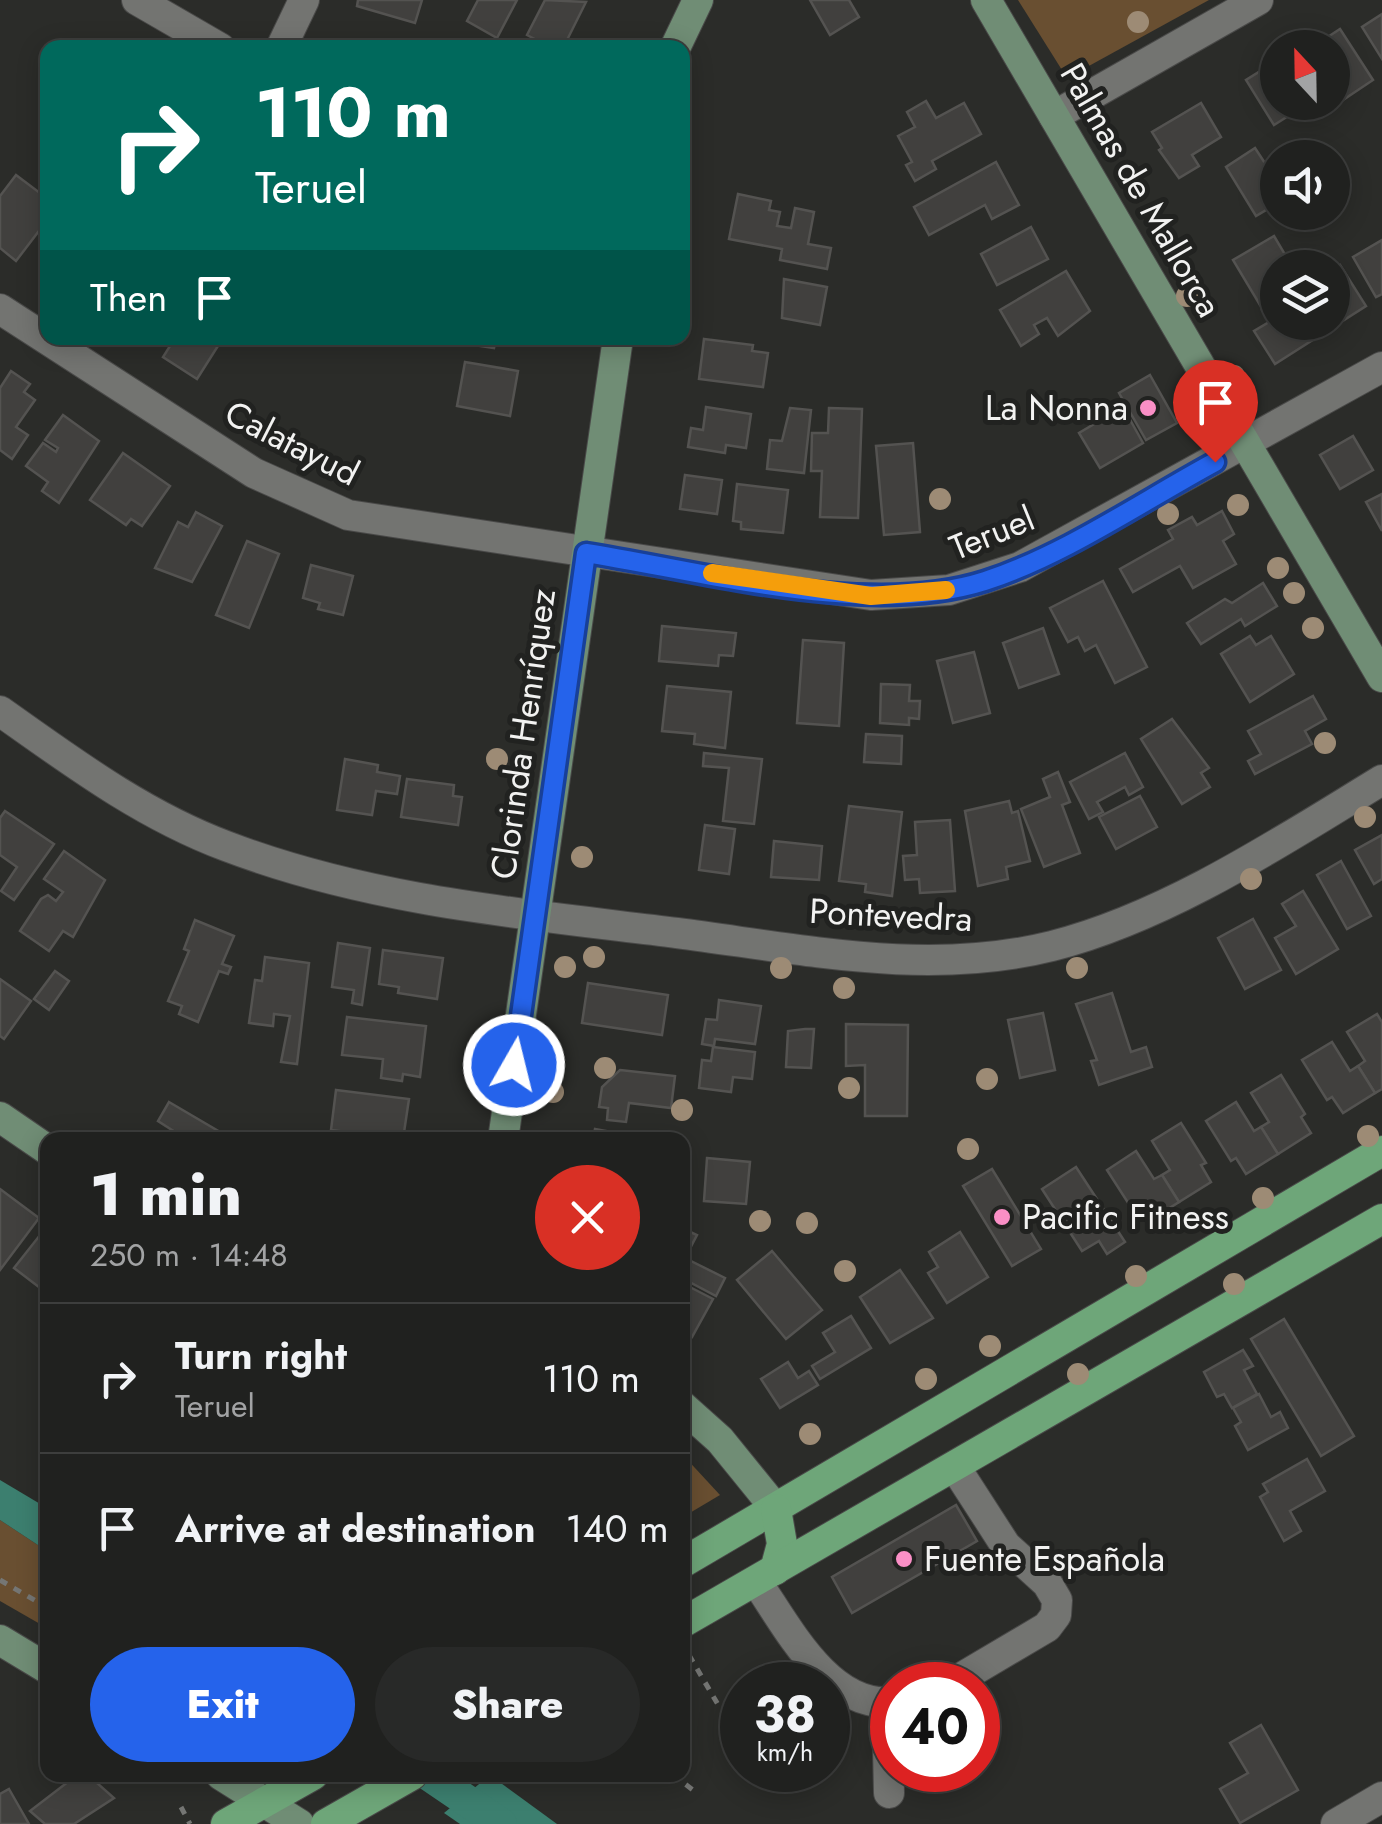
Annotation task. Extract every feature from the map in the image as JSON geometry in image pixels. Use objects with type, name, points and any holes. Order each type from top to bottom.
[{"type":"main road","points":[[690,1558],[1382,1151]]},
{"type":"main road","points":[[690,1618],[1382,1219]]},
{"type":"main road","points":[[765,1576],[782,1544],[776,1509]]},
{"type":"main road","points":[[226,1824],[300,1782]]},
{"type":"main road","points":[[326,1824],[399,1782]]},
{"type":"street","points":[[136,0],[206,40]]},
{"type":"street","points":[[285,40],[304,0]]},
{"type":"street","points":[[678,40],[698,0]]},
{"type":"street","name":"Palmas de Mallorca","points":[[986,0],[1382,677]]},
{"type":"street","points":[[1054,116],[1258,0]]},
{"type":"street","name":"Calatayud","points":[[0,309],[40,335]]},
{"type":"street","name":"Calatayud","points":[[56,345],[254,472],[348,515],[586,553]]},
{"type":"street","name":"Clorinda Henríquez","points":[[504,1132],[617,345]]},
{"type":"street","name":"Teruel","points":[[586,553],[832,592],[910,595],[950,590],[1020,567],[1247,445],[1382,366]]},
{"type":"street","name":"Pontevedra","points":[[0,711],[108,788],[224,845],[349,886],[536,916],[898,960],[1012,955],[1096,933],[1275,845],[1382,780]]},
{"type":"street","points":[[0,1116],[40,1144]]},
{"type":"street","points":[[690,1413],[720,1440],[776,1509]]},
{"type":"street","points":[[955,1467],[1006,1546],[1046,1583],[1057,1600],[1056,1615],[1046,1627],[987,1662]]},
{"type":"street","points":[[765,1576],[823,1674],[848,1690],[870,1697]]},
{"type":"street","points":[[0,1640],[40,1664]]},
{"type":"street","points":[[234,1782],[299,1824]]},
{"type":"street","points":[[1336,1824],[1382,1797]]},
{"type":"path","points":[[0,1580],[40,1603]]},
{"type":"path","points":[[690,1656],[720,1708]]},
{"type":"path","points":[[682,1782],[693,1790]]},
{"type":"path","points":[[181,1807],[190,1824]]},
{"type":"shaded area","points":[[1018,0],[1209,0],[1067,78]]},
{"type":"shaded area","points":[[690,1463],[720,1495],[690,1512]]},
{"type":"shaded area","points":[[0,1480],[40,1504],[40,1546],[0,1520]]},
{"type":"shaded area","points":[[0,1520],[40,1546],[40,1624],[0,1601]]},
{"type":"shaded area","points":[[482,1782],[500,1782],[557,1824],[460,1824],[444,1813]]},
{"type":"building","points":[[358,0],[422,0],[415,23],[357,6]]},
{"type":"building","points":[[478,0],[517,0],[497,38],[467,21]]},
{"type":"building","points":[[545,0],[586,2],[567,40],[537,40],[527,35]]},
{"type":"building","points":[[810,0],[849,0],[859,17],[830,35]]},
{"type":"building","points":[[1382,14],[1382,59],[1362,27]]},
{"type":"building","points":[[1350,44],[1373,80],[1350,95]]},
{"type":"building","points":[[1260,71],[1260,102],[1246,80]]},
{"type":"building","points":[[926,101],[936,118],[964,103],[981,134],[932,161],[936,169],[915,181],[906,165],[912,162],[898,136],[915,127],[907,112]]},
{"type":"building","points":[[1201,103],[1221,137],[1192,155],[1199,166],[1179,178],[1159,150],[1162,148],[1152,132]]},
{"type":"building","points":[[1255,148],[1260,156],[1260,214],[1256,216],[1226,167]]},
{"type":"building","points":[[996,162],[1019,205],[992,219],[985,205],[929,235],[914,207]]},
{"type":"building","points":[[16,175],[40,193],[40,230],[16,261],[0,248],[0,196]]},
{"type":"building","points":[[738,194],[771,201],[769,210],[780,212],[777,226],[791,228],[795,208],[814,212],[808,244],[831,248],[827,269],[780,260],[782,249],[729,239]]},
{"type":"building","points":[[1031,227],[1048,259],[997,285],[981,254]]},
{"type":"building","points":[[1274,236],[1282,250],[1260,250],[1260,305],[1233,260]]},
{"type":"building","points":[[1382,240],[1382,294],[1376,297],[1353,257]]},
{"type":"building","points":[[1066,271],[1090,311],[1058,336],[1047,318],[1034,325],[1039,334],[1021,346],[1000,310]]},
{"type":"building","points":[[784,279],[827,287],[820,325],[782,318]]},
{"type":"building","points":[[1350,281],[1366,306],[1350,316]]},
{"type":"building","points":[[1260,327],[1260,340],[1313,340],[1275,364],[1254,331]]},
{"type":"building","points":[[704,339],[753,345],[752,351],[768,353],[763,387],[699,379]]},
{"type":"building","points":[[171,345],[219,345],[197,379],[163,357]]},
{"type":"building","points":[[465,362],[518,371],[510,416],[457,406]]},
{"type":"building","points":[[11,371],[30,384],[24,392],[35,400],[16,427],[28,435],[12,459],[0,450],[0,388]]},
{"type":"building","name":"La Nonna","points":[[1150,375],[1177,423],[1146,440],[1119,393]]},
{"type":"building","points":[[706,407],[751,414],[746,448],[726,445],[725,453],[688,447],[691,428],[703,430]]},
{"type":"building","points":[[1123,407],[1143,443],[1100,468],[1079,433]]},
{"type":"building","points":[[790,408],[811,410],[804,473],[767,469],[770,440],[782,441]]},
{"type":"building","points":[[829,408],[862,409],[858,518],[820,517],[822,471],[811,471],[812,433],[828,433]]},
{"type":"building","points":[[63,415],[99,441],[59,503],[42,491],[48,482],[26,466],[43,443],[56,452],[58,448],[45,440]]},
{"type":"building","points":[[1353,436],[1373,470],[1340,489],[1320,455]]},
{"type":"building","points":[[913,443],[920,532],[884,535],[876,446]]},
{"type":"building","points":[[123,453],[170,486],[142,526],[131,519],[126,525],[90,500]]},
{"type":"building","points":[[685,475],[722,480],[717,514],[680,509]]},
{"type":"building","points":[[737,484],[788,490],[783,533],[741,529],[741,522],[733,521]]},
{"type":"building","points":[[1382,494],[1382,531],[1366,502]]},
{"type":"building","points":[[1222,511],[1234,534],[1223,541],[1236,564],[1193,588],[1180,566],[1133,592],[1120,569],[1173,539],[1168,530],[1192,517],[1197,525]]},
{"type":"building","points":[[196,512],[222,526],[192,582],[155,568],[178,522],[188,527]]},
{"type":"building","points":[[247,541],[279,554],[249,628],[216,615]]},
{"type":"building","points":[[311,565],[353,576],[343,615],[318,609],[320,603],[303,598]]},
{"type":"building","points":[[1103,581],[1147,667],[1115,683],[1096,645],[1085,651],[1078,637],[1068,642],[1050,608]]},
{"type":"building","points":[[1263,583],[1277,606],[1245,626],[1241,619],[1201,644],[1187,623],[1225,599],[1232,603]]},
{"type":"building","points":[[662,626],[736,633],[733,656],[719,655],[718,666],[659,661]]},
{"type":"building","points":[[1043,628],[1059,674],[1019,688],[1003,643]]},
{"type":"building","points":[[1250,636],[1256,645],[1271,636],[1294,674],[1250,702],[1221,654]]},
{"type":"building","points":[[803,640],[844,643],[839,726],[797,723]]},
{"type":"building","points":[[974,652],[990,713],[953,723],[937,661]]},
{"type":"building","points":[[881,684],[910,685],[909,701],[920,701],[919,719],[909,718],[909,725],[880,723]]},
{"type":"building","points":[[667,686],[731,692],[725,748],[694,744],[695,734],[662,731]]},
{"type":"building","points":[[1313,696],[1326,719],[1305,731],[1312,744],[1255,774],[1248,761],[1261,754],[1248,731]]},
{"type":"building","points":[[1172,719],[1209,768],[1201,773],[1210,787],[1182,804],[1141,739]]},
{"type":"building","points":[[866,734],[902,736],[901,764],[864,762]]},
{"type":"building","points":[[704,753],[762,759],[754,824],[723,821],[729,768],[703,766]]},
{"type":"building","points":[[1125,753],[1143,787],[1129,795],[1125,787],[1097,802],[1103,812],[1089,819],[1070,782]]},
{"type":"building","points":[[345,759],[378,765],[377,772],[400,776],[397,794],[376,791],[372,815],[337,810]]},
{"type":"building","points":[[1058,772],[1070,802],[1062,805],[1080,853],[1044,867],[1021,809],[1050,797],[1043,779]]},
{"type":"building","points":[[407,779],[454,785],[453,796],[462,797],[458,825],[401,817]]},
{"type":"building","points":[[1140,796],[1157,827],[1116,849],[1099,817]]},
{"type":"building","points":[[1009,801],[1012,813],[1018,811],[1030,861],[1006,867],[1008,879],[978,886],[965,811]]},
{"type":"building","points":[[849,806],[902,812],[892,896],[865,892],[866,884],[839,881]]},
{"type":"building","points":[[5,811],[54,844],[14,900],[1,891],[17,867],[0,855],[0,818]]},
{"type":"building","points":[[950,820],[955,891],[920,893],[919,879],[905,880],[903,856],[917,855],[915,822]]},
{"type":"building","points":[[705,825],[735,829],[729,874],[699,870]]},
{"type":"building","points":[[1382,835],[1382,879],[1374,884],[1355,850]]},
{"type":"building","points":[[774,841],[822,846],[819,880],[771,877]]},
{"type":"building","points":[[64,851],[105,880],[73,937],[63,931],[49,951],[20,931],[41,899],[48,895],[56,901],[63,892],[44,879]]},
{"type":"building","points":[[1341,861],[1371,916],[1347,929],[1317,875]]},
{"type":"building","points":[[1303,891],[1338,949],[1296,974],[1275,938],[1296,926],[1282,904]]},
{"type":"building","points":[[1253,919],[1281,970],[1245,989],[1218,938]]},
{"type":"building","points":[[195,920],[234,936],[222,964],[231,967],[228,974],[219,971],[198,1022],[179,1014],[182,1006],[168,1001],[189,951],[184,949]]},
{"type":"building","points":[[338,943],[370,948],[362,1005],[352,1003],[354,990],[332,987]]},
{"type":"building","points":[[383,950],[443,958],[437,999],[398,993],[399,987],[379,984]]},
{"type":"building","points":[[265,957],[309,963],[297,1064],[281,1062],[290,1016],[274,1014],[273,1026],[249,1023],[255,980],[262,981]]},
{"type":"building","points":[[55,971],[69,981],[49,1010],[34,999]]},
{"type":"building","points":[[0,979],[31,1001],[4,1039],[0,1036]]},
{"type":"building","points":[[588,983],[668,995],[662,1035],[582,1023]]},
{"type":"building","points":[[1112,993],[1131,1052],[1146,1047],[1152,1067],[1099,1085],[1091,1061],[1097,1060],[1076,1004]]},
{"type":"building","points":[[719,1000],[761,1006],[755,1044],[715,1039],[714,1046],[702,1044],[706,1019],[717,1020]]},
{"type":"building","points":[[1043,1013],[1055,1070],[1020,1078],[1008,1020]]},
{"type":"building","points":[[1377,1014],[1382,1022],[1382,1089],[1375,1093],[1358,1066],[1365,1061],[1347,1032]]},
{"type":"building","points":[[347,1017],[426,1026],[420,1077],[403,1074],[402,1081],[381,1078],[383,1059],[342,1055]]},
{"type":"building","points":[[846,1024],[908,1025],[907,1116],[865,1116],[865,1065],[846,1066]]},
{"type":"building","points":[[814,1029],[811,1068],[786,1067],[788,1031]]},
{"type":"building","points":[[1332,1042],[1350,1071],[1358,1066],[1375,1093],[1343,1113],[1332,1097],[1327,1100],[1302,1060]]},
{"type":"building","points":[[713,1047],[755,1052],[752,1079],[733,1077],[731,1092],[699,1088],[702,1060],[711,1061]]},
{"type":"building","points":[[620,1070],[675,1076],[671,1108],[629,1103],[626,1122],[607,1120],[608,1108],[599,1107],[602,1087]]},
{"type":"building","points":[[1281,1075],[1305,1114],[1301,1117],[1311,1133],[1278,1154],[1261,1127],[1269,1122],[1251,1093]]},
{"type":"building","points":[[336,1090],[409,1099],[404,1132],[331,1130]]},
{"type":"building","points":[[169,1102],[220,1132],[175,1132],[158,1121]]},
{"type":"building","points":[[1236,1102],[1254,1131],[1261,1127],[1278,1154],[1246,1174],[1236,1158],[1231,1161],[1206,1121]]},
{"type":"building","points":[[1181,1123],[1206,1163],[1201,1165],[1211,1182],[1179,1202],[1162,1175],[1170,1170],[1152,1141]]},
{"type":"building","points":[[1136,1151],[1154,1179],[1162,1175],[1179,1202],[1147,1222],[1136,1206],[1132,1209],[1107,1170]]},
{"type":"building","points":[[707,1158],[750,1162],[746,1204],[704,1201]]},
{"type":"building","points":[[1076,1167],[1125,1242],[1107,1254],[1099,1241],[1082,1251],[1042,1189]]},
{"type":"building","name":"Pacific Fitness","points":[[992,1169],[1041,1249],[1012,1266],[963,1186]]},
{"type":"building","points":[[0,1189],[39,1218],[0,1270]]},
{"type":"building","points":[[960,1232],[988,1277],[947,1303],[928,1273],[938,1267],[929,1252]]},
{"type":"building","points":[[40,1235],[40,1288],[14,1268]]},
{"type":"building","points":[[772,1251],[822,1310],[786,1339],[737,1280]]},
{"type":"building","points":[[690,1260],[725,1278],[716,1296],[690,1282]]},
{"type":"building","points":[[900,1270],[933,1318],[890,1343],[860,1297]]},
{"type":"building","points":[[690,1287],[713,1299],[690,1336]]},
{"type":"building","points":[[851,1316],[871,1348],[820,1379],[812,1366],[835,1352],[823,1333]]},
{"type":"building","points":[[1284,1319],[1354,1436],[1321,1456],[1251,1339]]},
{"type":"building","points":[[1243,1350],[1253,1366],[1244,1370],[1257,1394],[1232,1408],[1224,1394],[1217,1397],[1204,1372]]},
{"type":"building","points":[[788,1362],[798,1378],[809,1371],[818,1385],[780,1408],[761,1379]]},
{"type":"building","points":[[1259,1394],[1271,1417],[1280,1412],[1288,1428],[1248,1450],[1235,1426],[1241,1422],[1233,1408]]},
{"type":"building","points":[[1307,1459],[1325,1491],[1290,1511],[1301,1531],[1284,1541],[1260,1497],[1268,1492],[1263,1484]]},
{"type":"building","name":"Fuente Española","points":[[956,1505],[977,1541],[852,1613],[832,1577]]},
{"type":"building","points":[[1261,1725],[1298,1790],[1240,1823],[1220,1789],[1248,1773],[1230,1743]]},
{"type":"building","points":[[68,1782],[96,1782],[114,1798],[74,1824],[45,1824],[30,1811]]},
{"type":"building","points":[[9,1789],[29,1824],[0,1824],[0,1794]]},
{"type":"waterway","points":[[439,1782],[501,1824]]},
{"type":"slow traffic","points":[[712,573],[871,596],[946,590]]},
{"type":"place","name":"La Nonna","points":[[1148,408]]},
{"type":"place","name":"Pacific Fitness","points":[[1002,1217]]},
{"type":"place","name":"Fuente Española","points":[[904,1559]]},
{"type":"route","points":[[514,1065],[586,553],[871,596],[950,590],[1020,567],[1215,462]]}]
